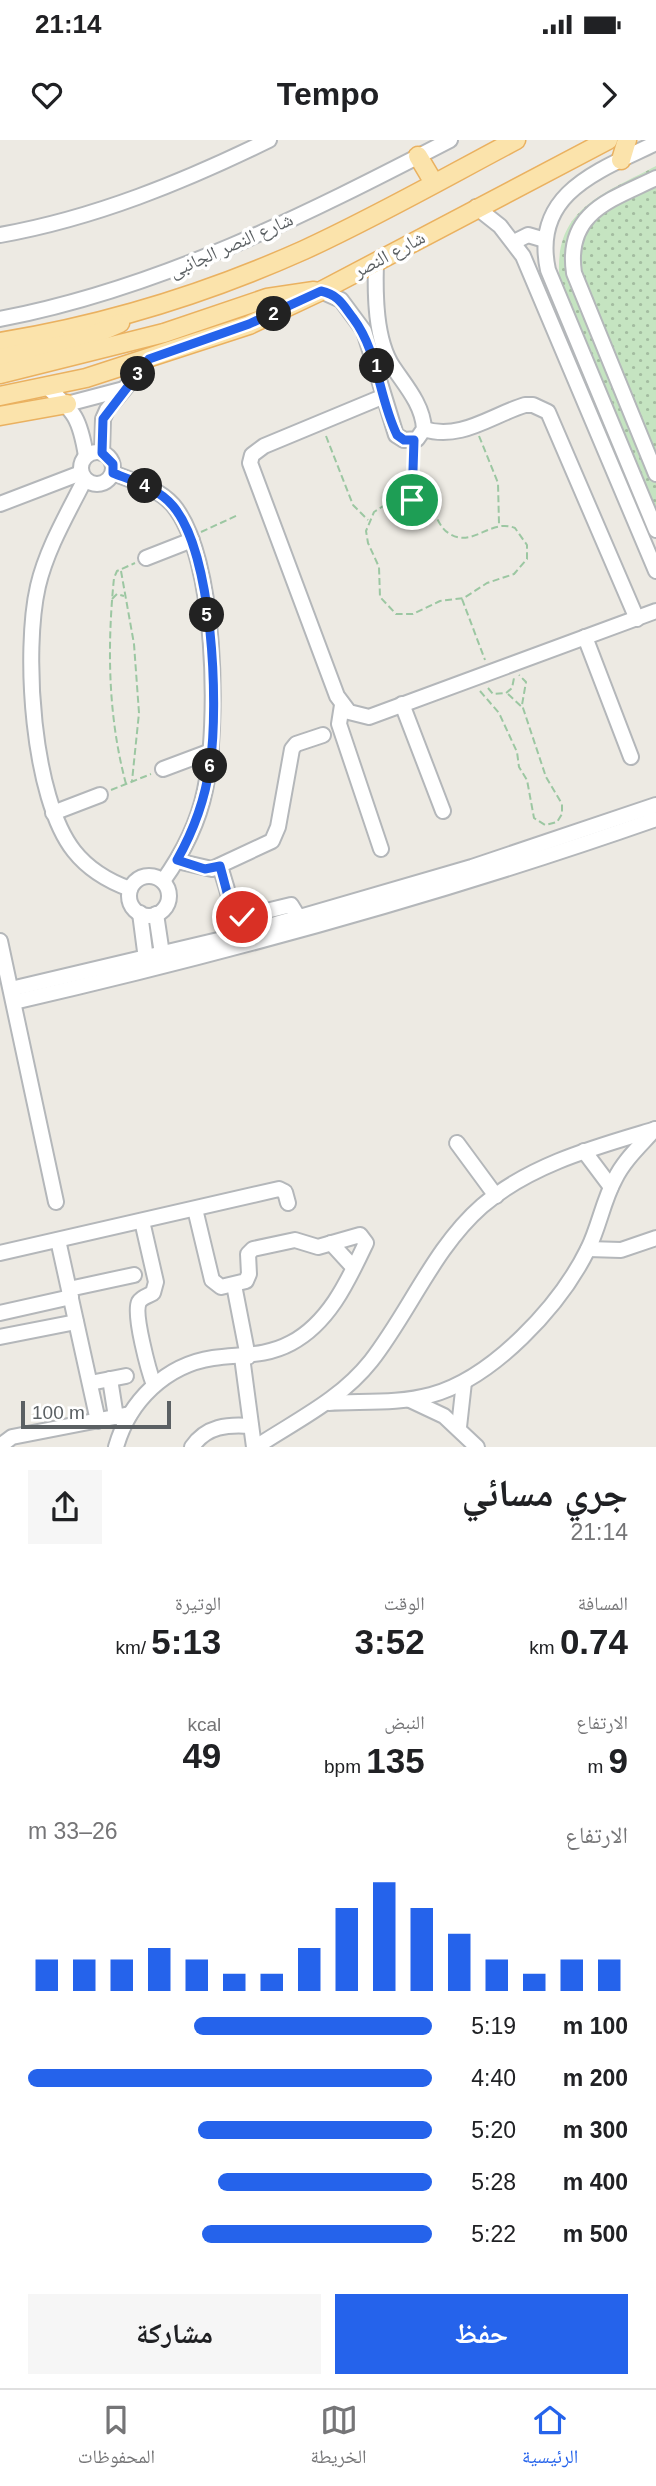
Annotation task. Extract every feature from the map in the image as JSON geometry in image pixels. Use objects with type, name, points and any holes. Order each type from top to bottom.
[{"type":"main road","points":[[0,342],[137,311],[222,283],[295,253],[516,140]]},
{"type":"main road","name":"شارع النصر","points":[[0,396],[47,387],[149,359],[249,324],[321,291],[476,207],[608,140]]},
{"type":"main road","points":[[621,160],[627,140]]},
{"type":"main road","points":[[418,156],[434,183]]},
{"type":"main road","points":[[0,374],[141,339],[280,294],[321,291]]},
{"type":"main road","points":[[0,358],[84,340],[137,311]]},
{"type":"main road","points":[[0,416],[68,404]]},
{"type":"street","points":[[0,235],[74,218],[144,196],[269,140]]},
{"type":"street","name":"شارع النصر الجانبى","points":[[0,319],[97,296],[199,261],[450,140]]},
{"type":"street","points":[[656,143],[591,174],[566,195],[549,224],[545,240],[548,270],[656,530]]},
{"type":"street","points":[[656,178],[597,207],[587,217],[574,244],[572,258],[574,273],[651,450],[656,474]]},
{"type":"street","points":[[476,207],[514,242],[523,256],[656,571]]},
{"type":"street","points":[[514,242],[528,235],[545,240]]},
{"type":"street","points":[[376,261],[378,319],[394,369],[405,380],[424,429]]},
{"type":"street","points":[[321,291],[341,300],[360,326],[379,375],[383,397],[397,435],[404,440],[414,440],[424,429]]},
{"type":"street","points":[[360,326],[378,319]]},
{"type":"street","points":[[0,504],[83,476],[101,484],[113,473],[113,464],[102,453],[103,419],[124,388],[149,359]]},
{"type":"street","points":[[379,375],[394,369]]},
{"type":"street","points":[[47,387],[68,404],[81,427],[86,456],[83,476],[45,562],[34,610],[34,706],[43,779],[53,813],[68,841],[85,863],[98,874],[130,889]]},
{"type":"street","points":[[68,404],[124,388]]},
{"type":"street","points":[[381,849],[339,724],[341,705],[250,463],[257,449],[383,397]]},
{"type":"street","points":[[424,429],[450,433],[525,405],[541,407],[548,412],[637,619]]},
{"type":"street","points":[[86,456],[102,453]]},
{"type":"street","points":[[113,473],[141,484],[170,502],[192,539],[200,571],[210,649],[214,710],[211,751],[198,816],[177,860],[163,881]]},
{"type":"street","points":[[146,558],[192,539]]},
{"type":"street","points":[[341,705],[359,716],[369,717],[402,704],[475,685],[489,673],[656,611]]},
{"type":"street","points":[[585,638],[631,757]]},
{"type":"street","points":[[402,704],[443,811]]},
{"type":"street","points":[[177,860],[205,869],[220,866],[272,841],[278,827],[292,749],[296,744],[323,734]]},
{"type":"street","points":[[163,769],[211,751]]},
{"type":"street","points":[[53,813],[100,795]]},
{"type":"street","points":[[12,996],[170,966],[656,805]]},
{"type":"street","points":[[12,996],[162,954],[303,921],[415,899],[656,819]]},
{"type":"street","points":[[220,866],[235,916],[242,917],[291,905],[303,921]]},
{"type":"street","points":[[130,889],[144,876],[163,881],[169,891],[168,902],[156,915]]},
{"type":"street","points":[[130,889],[132,905],[140,913],[146,958]]},
{"type":"street","points":[[140,913],[156,915]]},
{"type":"street","points":[[156,915],[162,954]]},
{"type":"street","points":[[0,941],[56,1202]]},
{"type":"street","points":[[234,1285],[255,1447],[329,1403],[349,1385],[387,1340],[462,1226],[496,1196],[538,1171],[584,1151],[655,1129]]},
{"type":"street","points":[[329,1403],[410,1399],[464,1382],[497,1358],[544,1312],[588,1249],[611,1187],[627,1161],[655,1129]]},
{"type":"street","points":[[615,1141],[627,1161]]},
{"type":"street","points":[[457,1143],[496,1196]]},
{"type":"street","points":[[584,1151],[611,1187]]},
{"type":"street","points":[[0,1253],[282,1189],[288,1203]]},
{"type":"street","points":[[0,1446],[9,1438],[26,1441],[123,1416],[154,1385],[175,1370],[199,1361],[245,1357],[284,1346],[316,1326],[335,1302],[366,1243],[365,1238],[358,1236],[313,1247],[295,1240],[253,1249],[248,1254],[248,1278],[234,1285],[221,1287],[212,1280],[195,1209]]},
{"type":"street","points":[[142,1221],[156,1282],[155,1289],[140,1301],[137,1308],[147,1364],[154,1385]]},
{"type":"street","points":[[588,1249],[621,1250],[656,1238]]},
{"type":"street","points":[[58,1240],[98,1421]]},
{"type":"street","points":[[331,1243],[353,1267]]},
{"type":"street","points":[[0,1313],[52,1301],[70,1293],[134,1275]]},
{"type":"street","points":[[52,1301],[57,1326]]},
{"type":"street","points":[[0,1337],[76,1322]]},
{"type":"street","points":[[90,1383],[126,1376]]},
{"type":"street","points":[[110,1379],[123,1416],[116,1447]]},
{"type":"street","points":[[459,1427],[464,1382]]},
{"type":"street","points":[[410,1399],[459,1427],[477,1447]]},
{"type":"street","points":[[192,1447],[215,1428],[226,1425],[251,1426]]},
{"type":"path","points":[[320,422],[353,505],[369,520]]},
{"type":"path","points":[[474,425],[498,483],[499,525]]},
{"type":"path","points":[[411,512],[414,440]]},
{"type":"path","points":[[412,500],[429,505],[442,527],[454,536],[472,537],[499,525],[515,528],[524,537],[528,549],[524,564],[514,574],[487,583],[462,598],[440,601],[407,615],[397,614],[386,606],[380,597],[378,562],[368,543],[369,520],[379,507],[389,501],[412,500]]},
{"type":"path","points":[[192,539],[238,515]]},
{"type":"path","points":[[126,784],[119,758],[110,687],[112,600],[114,578],[121,570],[146,558]]},
{"type":"path","points":[[121,570],[127,600],[139,713],[132,781]]},
{"type":"path","points":[[112,600],[117,594],[127,600]]},
{"type":"path","points":[[462,598],[489,673]]},
{"type":"path","points":[[475,685],[499,713],[507,737],[516,749],[519,767],[527,780],[534,818],[549,825],[560,819],[562,804],[546,777],[523,708],[524,677],[515,676],[507,693]]},
{"type":"path","points":[[475,685],[487,687],[493,694],[507,693],[523,708]]},
{"type":"path","points":[[100,795],[163,769]]},
{"type":"green space","points":[[656,166],[656,512],[560,285],[559,260],[563,239],[571,222],[583,209],[598,197]]},
{"type":"route","points":[[242,917],[235,916],[232,911],[220,866],[205,869],[177,860],[198,816],[205,792],[213,737],[210,649],[199,560],[179,513],[170,502],[141,484],[113,473],[113,464],[109,457],[102,453],[103,419],[107,410],[149,359],[249,324],[321,291],[329,293],[341,300],[366,335],[394,431],[404,440],[414,440],[412,500]]}]
